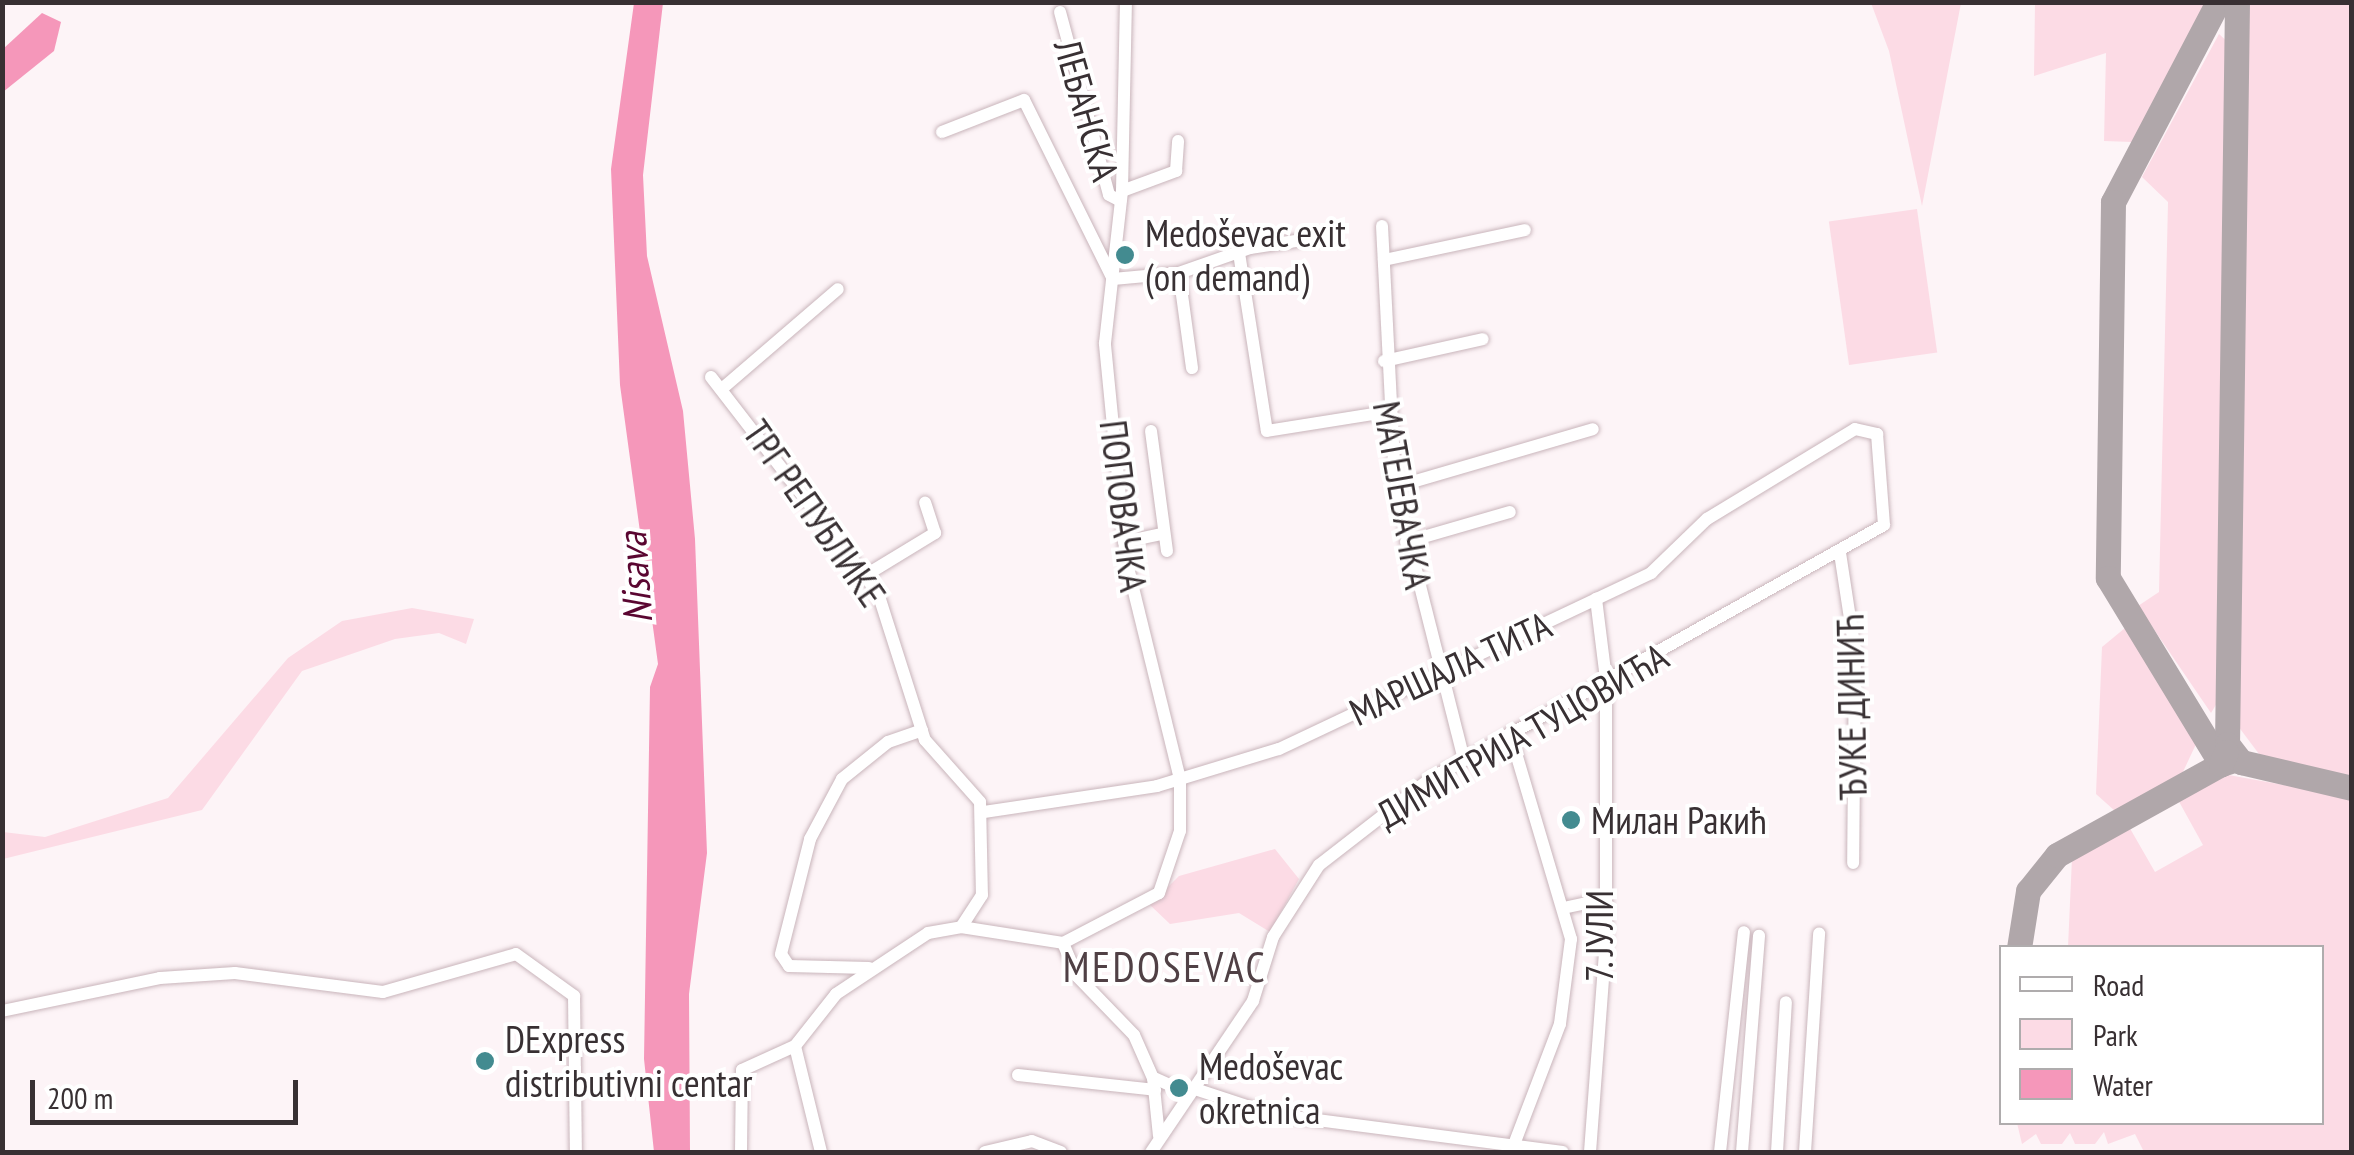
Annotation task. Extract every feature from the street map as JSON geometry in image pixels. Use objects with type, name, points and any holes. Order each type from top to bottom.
[{"type":"street","name":"ПОПОВАЧКА","points":[[1063,943],[1162,890],[1178,846],[1180,779],[1124,542],[1105,344],[1122,196],[1126,2]]},
{"type":"street","name":"ЛЕБАНСКА","points":[[1060,12],[1109,195],[1122,196]]},
{"type":"street","points":[[942,132],[1024,100],[1113,278],[1180,274],[1239,253],[1328,236]]},
{"type":"street","points":[[1122,196],[1176,171],[1178,141]]},
{"type":"street","name":"МАТЕЈЕВАЧКА","points":[[1382,226],[1384,412],[1395,487],[1464,760]]},
{"type":"street","points":[[1384,260],[1526,230]]},
{"type":"street","points":[[1239,253],[1267,431],[1384,412]]},
{"type":"street","points":[[1180,274],[1192,368]]},
{"type":"street","points":[[724,387],[838,289]]},
{"type":"street","points":[[1384,362],[1483,339]]},
{"type":"street","name":"ТРГ РЕПУБЛИКЕ","points":[[711,377],[724,387],[866,575],[890,620],[922,730],[984,812]]},
{"type":"street","name":"ДИМИТРИЈА ТУЦОВИЋА","points":[[1151,1152],[1173,1118],[1172,1092],[1252,1002],[1273,937],[1318,865],[1464,760],[1840,553],[1887,519],[1873,427]]},
{"type":"street","name":"МАРШАЛА ТИТА","points":[[984,812],[1180,779],[1279,748],[1651,573],[1707,519],[1855,429],[1873,427]]},
{"type":"street","points":[[1395,487],[1593,429]]},
{"type":"street","points":[[1151,431],[1167,551]]},
{"type":"street","points":[[866,575],[935,534],[925,503]]},
{"type":"street","points":[[1406,542],[1510,512]]},
{"type":"street","points":[[1124,542],[1163,534]]},
{"type":"street","name":"ЂУКЕ ДИНИЋ","points":[[1840,553],[1855,652],[1854,863]]},
{"type":"street","name":"7. ЈУЛИ","points":[[1590,1152],[1606,680],[1596,599]]},
{"type":"street","points":[[868,968],[789,966],[781,954],[810,839],[842,779],[888,742],[922,730]]},
{"type":"street","points":[[1510,733],[1568,906],[1560,1024],[1512,1150]]},
{"type":"street","points":[[984,812],[980,903],[990,932]]},
{"type":"street","points":[[1568,906],[1601,900]]},
{"type":"street","points":[[961,928],[980,903]]},
{"type":"street","points":[[740,1152],[742,1070],[794,1046],[822,1006],[868,968],[914,938],[961,928],[1063,943],[1077,976],[1134,1035],[1172,1092]]},
{"type":"street","points":[[1720,1152],[1744,932]]},
{"type":"street","points":[[1805,1152],[1819,933]]},
{"type":"street","points":[[1742,1152],[1759,936]]},
{"type":"street","points":[[2,1011],[160,978],[284,975],[352,994],[446,978],[510,953],[574,996],[576,1152]]},
{"type":"street","points":[[1777,1152],[1786,1002]]},
{"type":"street","points":[[794,1046],[822,1152]]},
{"type":"street","points":[[1018,1075],[1172,1092],[1271,1114],[1512,1150],[1563,1152]]},
{"type":"street","points":[[1159,1136],[1157,1113],[1172,1092]]},
{"type":"street","points":[[1157,1113],[1173,1118]]},
{"type":"street","points":[[985,1152],[1032,1141],[1061,1152]]},
{"type":"green space","points":[[2035,2],[2210,3],[2132,142],[2104,141],[2106,53],[2034,76]]},
{"type":"green space","points":[[1871,3],[1961,3],[1922,206],[1889,51]]},
{"type":"green space","points":[[2248,3],[2351,3],[2351,780],[2262,758],[2235,722]]},
{"type":"green space","points":[[2219,34],[2231,45],[2220,698],[2211,713],[2138,606],[2159,592],[2168,202],[2142,177]]},
{"type":"green space","points":[[1917,209],[1937,353],[1849,365],[1829,221]]},
{"type":"green space","points":[[412,608],[474,619],[466,644],[439,633],[395,639],[302,671],[202,810],[3,859],[3,832],[45,837],[168,798],[288,658],[342,621]]},
{"type":"green space","points":[[2125,628],[2198,740],[2181,776],[2115,811],[2096,794],[2102,647]]},
{"type":"green space","points":[[2223,774],[2351,797],[2351,1152],[2144,1152],[2135,1134],[2108,1144],[2104,1132],[2095,1144],[2075,1144],[2070,1133],[2062,1144],[2041,1144],[2036,1134],[2022,1144],[2017,1125],[2324,1125],[2324,945],[2068,945],[2072,858],[2128,825],[2155,872],[2203,845],[2177,798]]},
{"type":"green space","points":[[1275,849],[1299,879],[1270,932],[1239,913],[1170,924],[1150,905],[1179,876]]},
{"type":"water","points":[[634,3],[663,3],[643,175],[647,256],[683,411],[695,539],[707,853],[689,994],[690,1152],[654,1152],[644,1059],[650,687],[658,664],[620,385],[611,169]]},
{"type":"water","points":[[42,13],[61,22],[54,51],[3,92],[3,49]]},
{"type":"taxiway","points":[[2218,2],[2113,202],[2108,578],[2221,764],[2231,761]]},
{"type":"taxiway","points":[[2237,2],[2227,744],[2241,762],[2352,788]]},
{"type":"taxiway","points":[[2019,945],[2028,891],[2057,855],[2221,764],[2226,752]]},
{"type":"place","name":"Medoševac exit (on demand)","points":[[1125,255]]},
{"type":"place","name":"Милан Ракић","points":[[1571,820]]},
{"type":"place","name":"DExpress distributivni centar","points":[[485,1061]]},
{"type":"place","name":"Medoševac okretnica","points":[[1179,1088]]},
{"type":"district","name":"MEDOSEVAC","points":[[1165,967]]},
{"type":"water label","name":"Nisava","points":[[634,578]]}]
